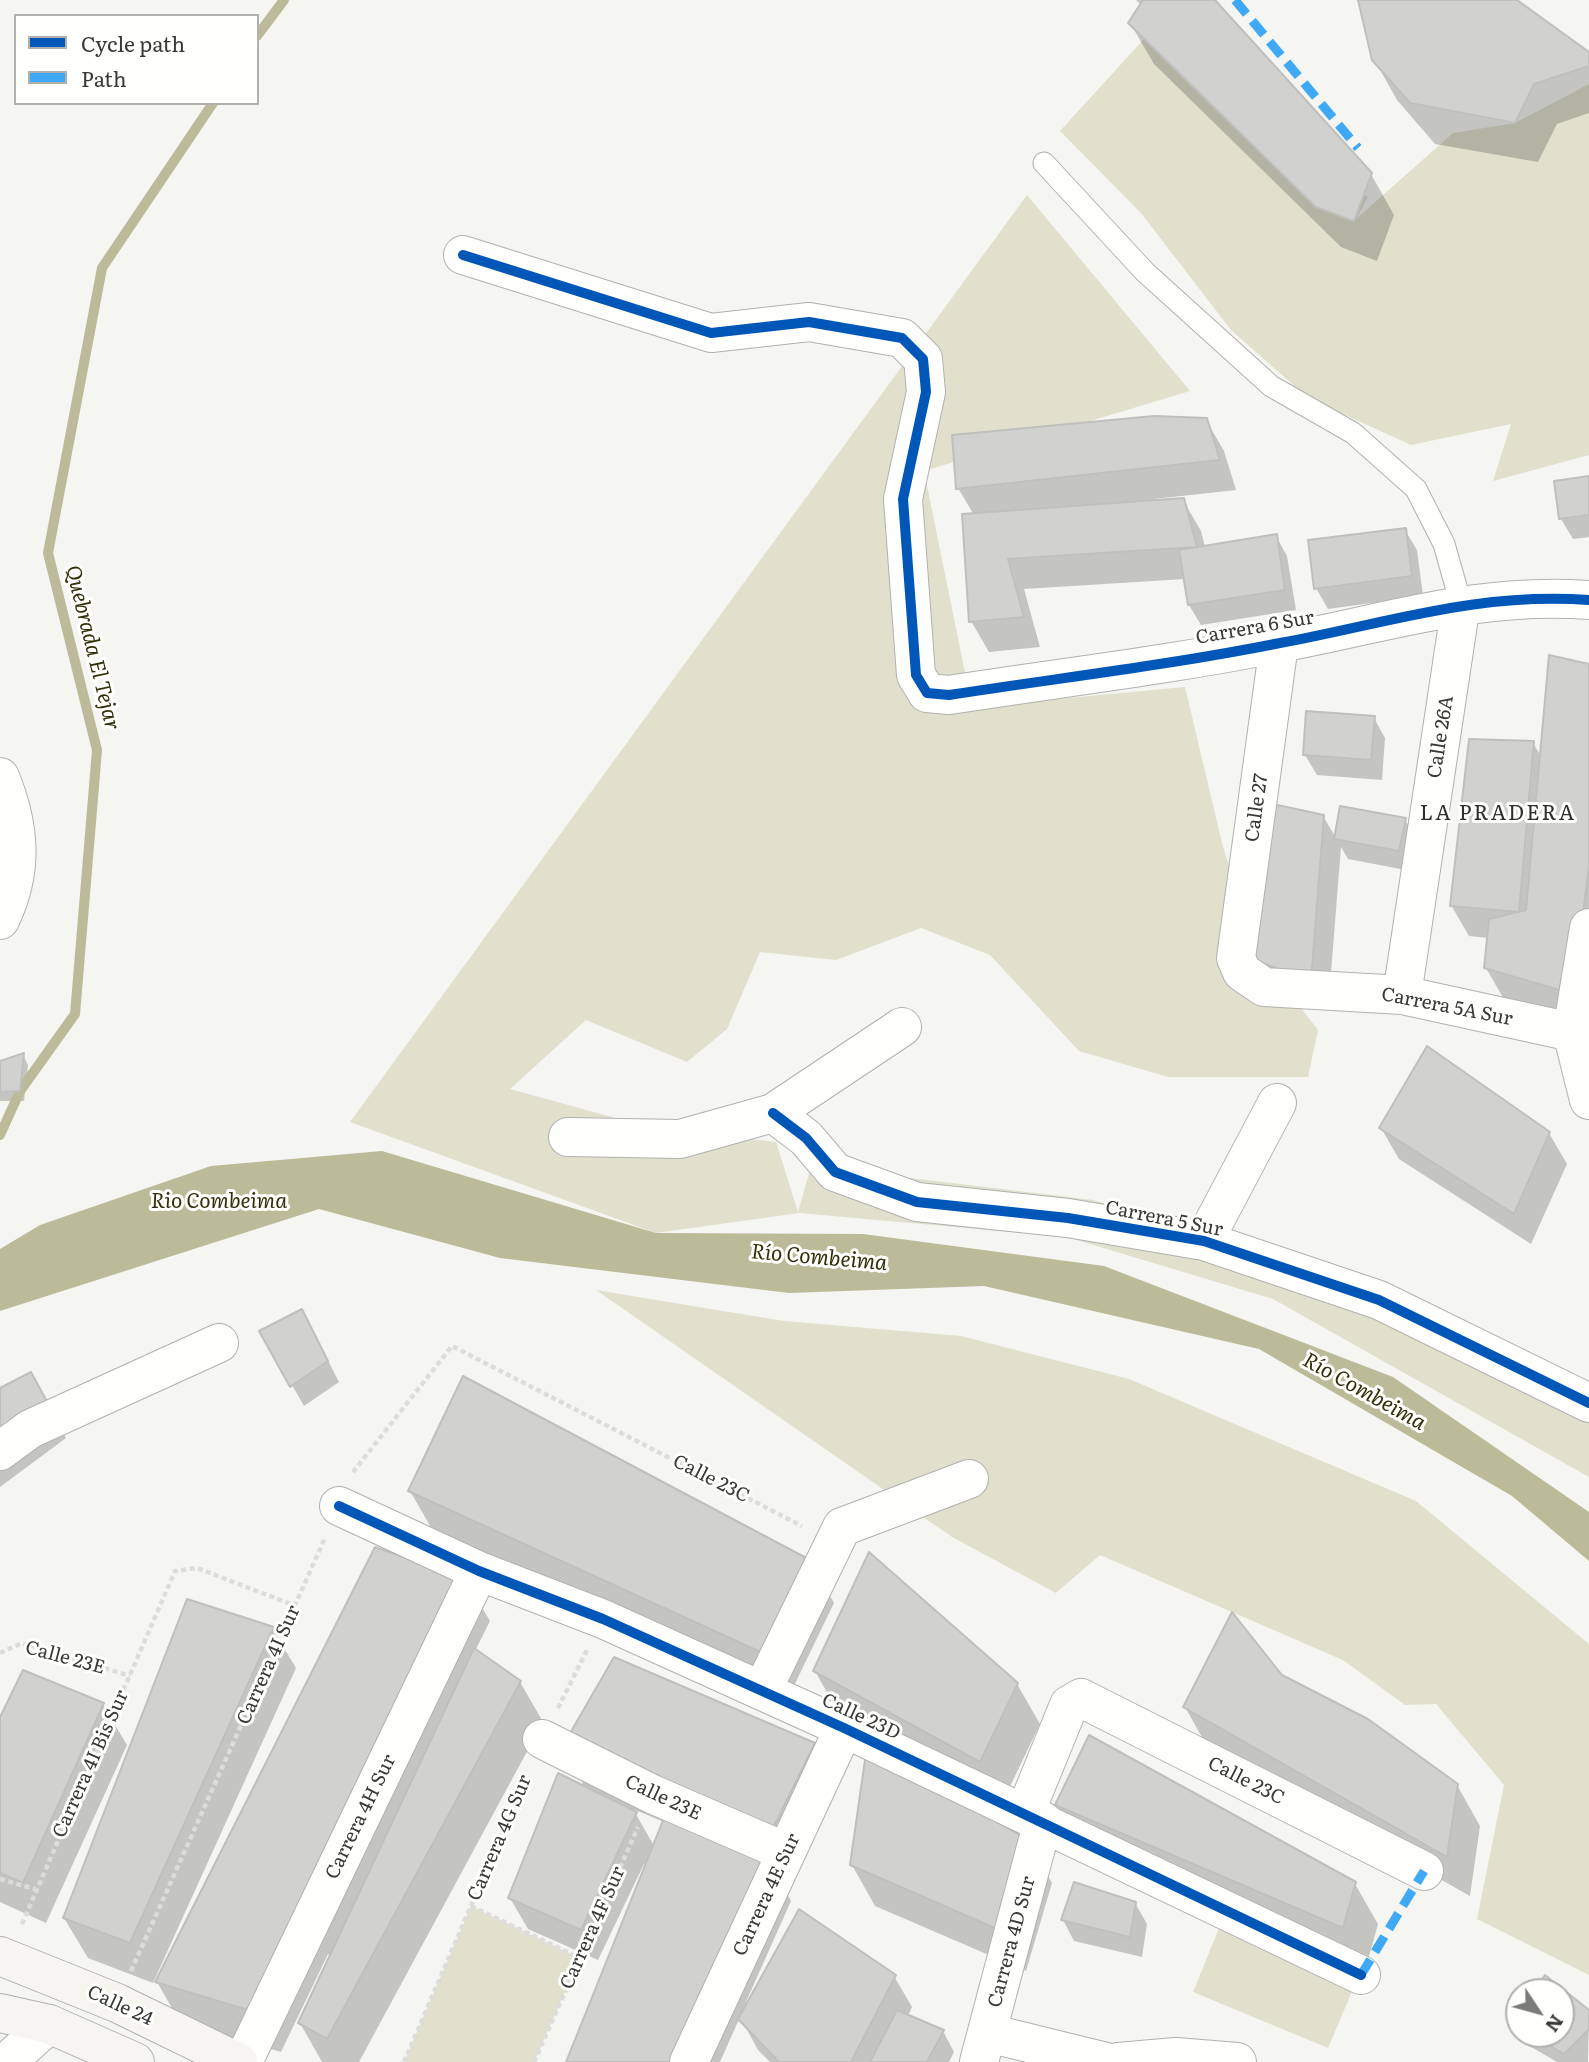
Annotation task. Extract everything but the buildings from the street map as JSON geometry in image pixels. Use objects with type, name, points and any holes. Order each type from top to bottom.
[{"type":"main road","name":"Calle 24","points":[[4,1957],[117,2003],[240,2062]]},
{"type":"main road","points":[[0,2012],[49,2024],[135,2062]]},
{"type":"street","name":"Carrera 6 Sur","points":[[463,255],[711,333],[809,322],[902,338],[923,359],[926,393],[903,499],[916,675],[927,693],[949,695],[1279,644],[1461,604],[1538,596],[1589,600]]},
{"type":"street","name":"Calle 26A","points":[[1402,995],[1461,604]]},
{"type":"street","name":"Calle 27","points":[[1242,972],[1236,958],[1279,644]]},
{"type":"street","points":[[0,777],[20,849],[8,905],[0,920]]},
{"type":"street","points":[[1589,931],[1572,1032],[1589,1100]]},
{"type":"street","name":"Carrera 5A Sur","points":[[1242,972],[1264,987],[1402,995],[1572,1032]]},
{"type":"street","points":[[568,1137],[680,1139],[773,1113],[902,1027]]},
{"type":"street","points":[[1204,1241],[1277,1103]]},
{"type":"street","name":"Carrera 5 Sur","points":[[773,1113],[806,1138],[835,1172],[917,1202],[1068,1218],[1204,1241],[1379,1300],[1589,1403]]},
{"type":"street","points":[[0,1451],[30,1429],[219,1343]]},
{"type":"street","points":[[762,1691],[842,1527],[969,1479]]},
{"type":"street","name":"Calle 23D","points":[[339,1506],[479,1571],[603,1619],[844,1728],[1361,1975]]},
{"type":"street","name":"Carrera 4H Sur","points":[[240,2062],[479,1571]]},
{"type":"street","name":"Calle 23C","points":[[1069,1705],[1082,1698],[1424,1871]]},
{"type":"street","name":"Carrera 4D Sur","points":[[984,2047],[1034,1817],[1069,1705]]},
{"type":"street","name":"Carrera 4E Sur","points":[[689,2062],[844,1728]]},
{"type":"street","name":"Calle 23E","points":[[542,1739],[652,1794],[786,1852]]},
{"type":"street","points":[[8,2062],[49,2024]]},
{"type":"street","points":[[984,2047],[1106,2062]]},
{"type":"street","points":[[1118,2062],[1176,2057],[1237,2062]]},
{"type":"lane","points":[[1044,163],[1146,272],[1271,386],[1353,433],[1416,489],[1444,544],[1461,604]]},
{"type":"path","points":[[0,1879],[35,1889]]},
{"type":"path","points":[[471,1906],[580,1958]]},
{"type":"shaded area","points":[[1175,5],[1319,161],[1368,197],[1356,219],[1453,133],[1515,123],[1589,84],[1589,455],[1493,481],[1511,424],[1411,445],[1308,398],[1231,330],[1141,213],[1060,131]]},
{"type":"shaded area","points":[[1027,195],[1190,391],[924,471],[972,707],[1185,687],[1222,843],[1253,946],[1318,1030],[1308,1077],[1168,1077],[1079,1051],[990,955],[921,928],[836,960],[760,952],[727,1029],[687,1062],[586,1020],[510,1089],[648,1127],[776,1142],[798,1212],[811,1166],[1093,1200],[1318,1269],[1589,1384],[1589,1477],[1273,1299],[1067,1237],[799,1213],[656,1233],[350,1122]]},
{"type":"shaded area","points":[[596,1290],[784,1321],[961,1336],[1129,1379],[1416,1501],[1589,1644],[1589,1975],[1477,1919],[1504,1785],[1436,1704],[1405,1705],[1343,1660],[1100,1555],[1056,1593],[952,1537]]},
{"type":"shaded area","points":[[471,1906],[580,1958],[534,2062],[404,2062]]},
{"type":"shaded area","points":[[1220,1926],[1356,1982],[1328,2048],[1193,1992]]},
{"type":"water","name":"Rio Combeima","points":[[382,1151],[656,1233],[863,1234],[1104,1266],[1393,1377],[1589,1512],[1589,1561],[1512,1496],[1259,1349],[984,1286],[789,1293],[500,1258],[319,1209],[0,1311],[0,1249],[40,1225],[211,1166]]},
{"type":"waterway","name":"Quebrada El Tejar","points":[[259,33],[284,0]]},
{"type":"waterway","name":"Quebrada El Tejar","points":[[0,1135],[20,1091],[75,1014],[97,750],[48,553],[102,268],[212,105]]},
{"type":"marked path","points":[[1235,0],[1358,148]]},
{"type":"marked path","points":[[1361,1975],[1424,1871]]},
{"type":"cycle path","points":[[463,255],[711,333],[809,322],[902,338],[923,359],[926,392],[903,499],[916,675],[927,693],[949,695],[1197,658],[1470,605],[1548,599],[1589,600]]},
{"type":"cycle path","points":[[773,1113],[806,1138],[835,1172],[917,1202],[1068,1218],[1204,1241],[1379,1300],[1589,1403]]},
{"type":"cycle path","points":[[339,1506],[479,1571],[603,1619],[844,1728],[1361,1975]]},
{"type":"district","name":"LA PRADERA","points":[[1498,814]]},
{"type":"water label","name":"Río Combeima","points":[[819,1258]]},
{"type":"water label","name":"Río Combeima","points":[[1364,1392]]}]
